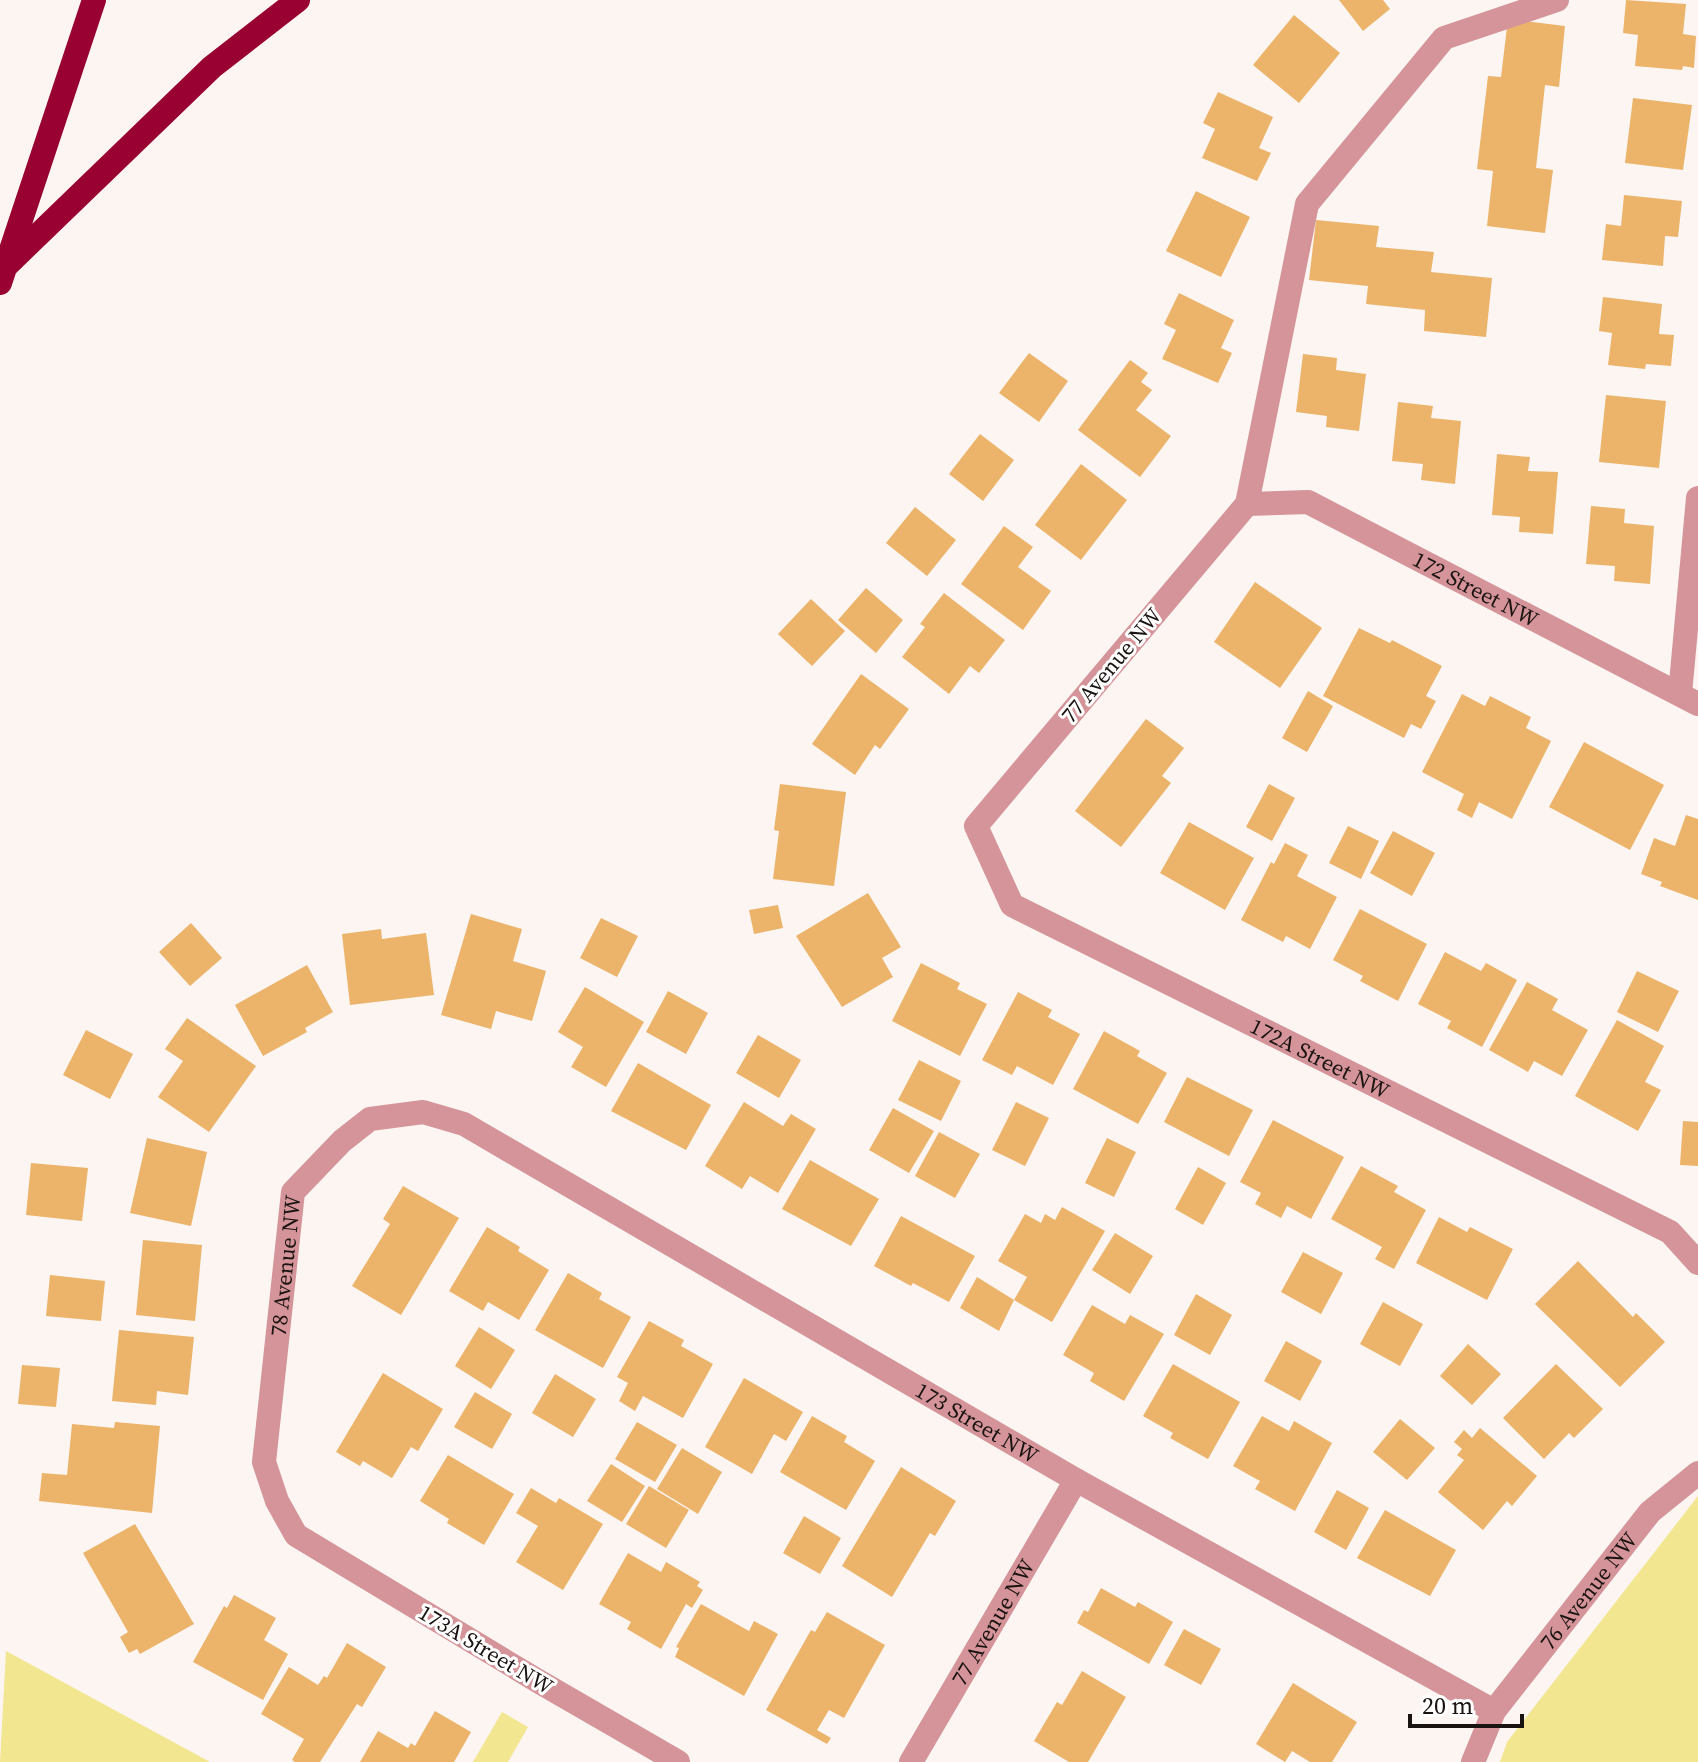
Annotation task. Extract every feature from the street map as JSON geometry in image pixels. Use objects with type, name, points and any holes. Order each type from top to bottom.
[{"type":"highway","points":[[4,274],[94,0]]},
{"type":"highway","points":[[4,274],[212,67],[298,0]]},
{"type":"street","points":[[1247,504],[1307,204],[1444,38],[1557,0]]},
{"type":"street","points":[[1689,699],[1698,498]]},
{"type":"street","name":"172 Street NW","points":[[1247,504],[1308,502],[1689,699]]},
{"type":"street","name":"77 Avenue NW","points":[[976,826],[1247,504]]},
{"type":"street","name":"172A Street NW","points":[[976,826],[1012,905],[1670,1232],[1698,1263]]},
{"type":"street","name":"78 Avenue NW","points":[[296,1535],[277,1501],[264,1462],[293,1192],[342,1141],[370,1119],[423,1112],[464,1124]]},
{"type":"street","name":"173 Street NW","points":[[464,1124],[1076,1480],[1494,1711]]},
{"type":"street","name":"76 Avenue NW","points":[[1473,1762],[1494,1711],[1650,1512],[1698,1473]]},
{"type":"street","name":"77 Avenue NW","points":[[911,1762],[1076,1480]]},
{"type":"street","name":"173A Street NW","points":[[296,1535],[678,1762]]},
{"type":"shaded area","points":[[1698,1496],[1698,1762],[1500,1762],[1507,1742]]},
{"type":"shaded area","points":[[6,1651],[210,1762],[0,1762]]},
{"type":"shaded area","points":[[502,1712],[528,1727],[508,1762],[473,1762]]},
{"type":"building","points":[[1339,0],[1383,0],[1390,9],[1363,31]]},
{"type":"building","points":[[1626,0],[1686,4],[1683,34],[1696,36],[1694,68],[1683,66],[1682,70],[1635,66],[1638,35],[1623,33]]},
{"type":"building","points":[[1294,15],[1340,53],[1299,103],[1253,65]]},
{"type":"building","points":[[1508,19],[1565,26],[1559,87],[1545,85],[1536,168],[1553,170],[1545,233],[1487,226],[1493,171],[1477,169],[1488,76],[1501,77]]},
{"type":"building","points":[[1218,92],[1273,117],[1259,148],[1271,153],[1257,181],[1202,158],[1215,129],[1203,123]]},
{"type":"building","points":[[1633,98],[1692,105],[1683,170],[1625,163]]},
{"type":"building","points":[[1196,191],[1250,217],[1221,277],[1166,251]]},
{"type":"building","points":[[1624,195],[1682,201],[1678,237],[1665,236],[1663,266],[1602,260],[1606,224],[1621,226]]},
{"type":"building","points":[[1316,220],[1379,226],[1376,247],[1434,252],[1431,272],[1492,278],[1486,337],[1424,331],[1425,310],[1366,304],[1368,286],[1309,280]]},
{"type":"building","points":[[1179,293],[1234,320],[1221,348],[1232,353],[1218,383],[1162,359],[1176,330],[1164,324]]},
{"type":"building","points":[[1603,297],[1662,304],[1659,334],[1674,335],[1671,366],[1646,364],[1645,369],[1608,365],[1612,333],[1599,331]]},
{"type":"building","points":[[1029,353],[1068,381],[1039,422],[999,393]]},
{"type":"building","points":[[1303,354],[1337,358],[1336,370],[1366,374],[1359,431],[1326,427],[1327,416],[1296,412]]},
{"type":"building","points":[[1130,360],[1148,373],[1141,382],[1152,390],[1136,410],[1171,436],[1140,477],[1078,430]]},
{"type":"building","points":[[1606,395],[1666,401],[1659,468],[1599,462]]},
{"type":"building","points":[[1398,402],[1433,406],[1431,418],[1461,421],[1455,484],[1421,480],[1423,464],[1392,461]]},
{"type":"building","points":[[980,434],[1014,460],[983,501],[949,474]]},
{"type":"building","points":[[1497,454],[1530,457],[1528,471],[1558,472],[1553,534],[1519,532],[1520,517],[1492,515]]},
{"type":"building","points":[[1081,464],[1127,500],[1081,560],[1035,525]]},
{"type":"building","points":[[1591,506],[1625,509],[1624,523],[1654,526],[1650,584],[1614,581],[1615,566],[1586,564]]},
{"type":"building","points":[[915,507],[956,540],[927,576],[886,543]]},
{"type":"building","points":[[1004,526],[1033,547],[1018,567],[1051,591],[1023,630],[961,584]]},
{"type":"building","points":[[1255,582],[1322,628],[1280,688],[1214,642]]},
{"type":"building","points":[[866,588],[903,620],[876,653],[838,620]]},
{"type":"building","points":[[944,593],[1005,640],[979,673],[970,666],[949,694],[902,657],[925,627],[920,624]]},
{"type":"building","points":[[811,599],[845,631],[812,666],[778,634]]},
{"type":"building","points":[[1359,628],[1390,643],[1392,640],[1442,666],[1426,696],[1436,701],[1421,729],[1411,724],[1404,738],[1323,696]]},
{"type":"building","points":[[861,674],[909,709],[880,749],[875,745],[855,775],[812,744]]},
{"type":"building","points":[[1308,691],[1333,706],[1307,752],[1282,738]]},
{"type":"building","points":[[1462,694],[1485,706],[1490,696],[1531,717],[1526,728],[1551,741],[1512,819],[1479,802],[1472,818],[1457,810],[1464,794],[1422,772]]},
{"type":"building","points":[[1146,719],[1184,748],[1162,776],[1171,783],[1121,847],[1075,811]]},
{"type":"building","points":[[1584,742],[1664,785],[1630,850],[1549,807]]},
{"type":"building","points":[[780,784],[846,792],[834,886],[773,879],[779,831],[774,830]]},
{"type":"building","points":[[1269,784],[1295,798],[1272,841],[1246,827]]},
{"type":"building","points":[[1686,815],[1698,819],[1698,900],[1660,886],[1662,882],[1641,874],[1654,838],[1675,846]]},
{"type":"building","points":[[1189,822],[1254,858],[1225,910],[1160,873]]},
{"type":"building","points":[[1348,826],[1379,841],[1361,879],[1329,863]]},
{"type":"building","points":[[1393,831],[1435,853],[1412,896],[1370,873]]},
{"type":"building","points":[[1285,843],[1308,855],[1297,876],[1337,897],[1310,949],[1286,936],[1283,942],[1241,920],[1271,862],[1274,864]]},
{"type":"building","points":[[868,893],[901,947],[882,958],[893,977],[842,1007],[796,936]]},
{"type":"building","points":[[778,905],[783,928],[754,934],[749,910]]},
{"type":"building","points":[[1360,909],[1427,944],[1398,1001],[1360,981],[1363,976],[1333,960]]},
{"type":"building","points":[[471,914],[522,929],[513,961],[546,971],[532,1021],[496,1011],[491,1029],[441,1015]]},
{"type":"building","points":[[601,918],[638,936],[617,977],[580,958]]},
{"type":"building","points":[[191,923],[222,958],[190,986],[159,952]]},
{"type":"building","points":[[381,929],[382,939],[426,933],[434,995],[350,1005],[342,934]]},
{"type":"building","points":[[1445,952],[1481,971],[1486,963],[1517,980],[1482,1047],[1447,1028],[1451,1021],[1418,1004]]},
{"type":"building","points":[[921,963],[960,983],[957,989],[987,1004],[960,1056],[892,1021]]},
{"type":"building","points":[[307,965],[333,1012],[305,1028],[307,1032],[263,1056],[235,1005]]},
{"type":"building","points":[[1637,971],[1679,991],[1658,1032],[1617,1012]]},
{"type":"building","points":[[1527,982],[1558,999],[1552,1010],[1588,1030],[1562,1076],[1534,1061],[1528,1072],[1489,1050]]},
{"type":"building","points":[[585,987],[644,1022],[606,1087],[571,1067],[583,1047],[558,1032]]},
{"type":"building","points":[[668,991],[708,1013],[686,1054],[646,1032]]},
{"type":"building","points":[[1018,992],[1052,1010],[1048,1017],[1080,1034],[1053,1085],[1017,1066],[1012,1075],[982,1060]]},
{"type":"building","points":[[187,1018],[256,1066],[209,1132],[158,1097],[183,1061],[165,1049]]},
{"type":"building","points":[[1617,1020],[1664,1046],[1645,1082],[1661,1090],[1638,1131],[1575,1096]]},
{"type":"building","points":[[86,1030],[133,1054],[110,1099],[63,1075]]},
{"type":"building","points":[[1104,1031],[1140,1051],[1137,1056],[1167,1073],[1138,1124],[1073,1089]]},
{"type":"building","points":[[758,1035],[801,1060],[779,1098],[736,1073]]},
{"type":"building","points":[[919,1060],[961,1081],[941,1121],[898,1100]]},
{"type":"building","points":[[638,1063],[711,1105],[686,1150],[611,1111]]},
{"type":"building","points":[[1187,1077],[1253,1110],[1229,1156],[1164,1122]]},
{"type":"building","points":[[744,1102],[783,1126],[791,1114],[816,1129],[778,1193],[750,1176],[742,1189],[705,1166]]},
{"type":"building","points":[[1016,1102],[1049,1118],[1025,1166],[992,1150]]},
{"type":"building","points":[[893,1108],[934,1131],[909,1173],[869,1150]]},
{"type":"building","points":[[1273,1120],[1344,1157],[1311,1219],[1287,1206],[1281,1218],[1255,1204],[1261,1193],[1240,1182]]},
{"type":"building","points":[[1683,1121],[1698,1122],[1698,1166],[1680,1165]]},
{"type":"building","points":[[939,1132],[980,1154],[955,1198],[915,1176]]},
{"type":"building","points":[[147,1138],[207,1152],[191,1226],[130,1213]]},
{"type":"building","points":[[1107,1138],[1136,1152],[1114,1197],[1085,1183]]},
{"type":"building","points":[[810,1160],[879,1199],[851,1246],[782,1209]]},
{"type":"building","points":[[31,1163],[88,1168],[82,1221],[26,1215]]},
{"type":"building","points":[[1361,1166],[1398,1186],[1394,1192],[1426,1210],[1394,1269],[1375,1259],[1382,1247],[1331,1219]]},
{"type":"building","points":[[1198,1167],[1226,1183],[1203,1225],[1175,1209]]},
{"type":"building","points":[[403,1186],[459,1218],[401,1315],[352,1286],[390,1224],[383,1219]]},
{"type":"building","points":[[1062,1207],[1105,1231],[1052,1322],[1014,1300],[1027,1277],[998,1261],[1025,1214],[1041,1223],[1045,1214],[1055,1220]]},
{"type":"building","points":[[901,1216],[975,1256],[949,1302],[874,1266]]},
{"type":"building","points":[[1439,1217],[1467,1232],[1470,1227],[1513,1249],[1487,1300],[1416,1263]]},
{"type":"building","points":[[487,1227],[549,1270],[519,1320],[488,1302],[483,1311],[449,1291]]},
{"type":"building","points":[[1115,1233],[1153,1256],[1130,1294],[1092,1270]]},
{"type":"building","points":[[143,1240],[202,1245],[195,1321],[136,1315]]},
{"type":"building","points":[[1303,1252],[1343,1273],[1321,1314],[1281,1292]]},
{"type":"building","points":[[1578,1261],[1633,1317],[1636,1313],[1665,1342],[1620,1387],[1535,1304]]},
{"type":"building","points":[[568,1273],[602,1293],[599,1299],[631,1317],[603,1368],[535,1330]]},
{"type":"building","points":[[50,1275],[105,1281],[101,1321],[46,1316]]},
{"type":"building","points":[[977,1277],[1014,1300],[999,1331],[960,1308]]},
{"type":"building","points":[[1196,1294],[1232,1315],[1210,1355],[1174,1335]]},
{"type":"building","points":[[1383,1302],[1423,1324],[1400,1366],[1360,1344]]},
{"type":"building","points":[[1092,1305],[1125,1324],[1130,1315],[1164,1334],[1124,1401],[1090,1381],[1094,1373],[1063,1355]]},
{"type":"building","points":[[649,1321],[684,1340],[681,1346],[713,1364],[683,1418],[643,1396],[635,1411],[619,1401],[628,1383],[617,1377]]},
{"type":"building","points":[[479,1327],[515,1350],[491,1389],[455,1366]]},
{"type":"building","points":[[119,1330],[194,1337],[188,1395],[157,1391],[156,1405],[112,1401]]},
{"type":"building","points":[[1286,1341],[1322,1361],[1300,1401],[1264,1381]]},
{"type":"building","points":[[1468,1344],[1501,1374],[1472,1405],[1440,1376]]},
{"type":"building","points":[[1173,1364],[1240,1402],[1208,1459],[1170,1438],[1173,1433],[1143,1416]]},
{"type":"building","points":[[1556,1364],[1603,1409],[1574,1438],[1569,1433],[1544,1459],[1503,1418]]},
{"type":"building","points":[[22,1365],[60,1368],[56,1407],[18,1404]]},
{"type":"building","points":[[383,1373],[443,1409],[418,1451],[411,1447],[392,1478],[363,1461],[360,1466],[336,1452]]},
{"type":"building","points":[[555,1374],[596,1399],[573,1437],[532,1413]]},
{"type":"building","points":[[744,1378],[803,1412],[786,1441],[774,1434],[752,1474],[705,1447]]},
{"type":"building","points":[[475,1392],[512,1414],[492,1449],[454,1427]]},
{"type":"building","points":[[812,1416],[847,1436],[844,1442],[875,1461],[846,1510],[780,1472]]},
{"type":"building","points":[[1262,1416],[1289,1431],[1294,1421],[1332,1443],[1295,1511],[1255,1489],[1260,1481],[1233,1466]]},
{"type":"building","points":[[1400,1419],[1435,1448],[1407,1480],[1373,1452]]},
{"type":"building","points":[[115,1422],[160,1426],[152,1513],[39,1501],[42,1473],[67,1475],[72,1424],[114,1428]]},
{"type":"building","points":[[637,1422],[677,1445],[655,1482],[615,1459]]},
{"type":"building","points":[[1480,1428],[1537,1476],[1512,1506],[1507,1501],[1483,1530],[1438,1492],[1464,1460],[1457,1455],[1462,1449],[1454,1442],[1464,1430],[1472,1438]]},
{"type":"building","points":[[682,1448],[722,1472],[698,1514],[657,1489]]},
{"type":"building","points":[[448,1455],[514,1494],[484,1545],[447,1523],[449,1519],[420,1501]]},
{"type":"building","points":[[611,1464],[645,1486],[622,1522],[587,1501]]},
{"type":"building","points":[[901,1467],[956,1501],[935,1536],[930,1533],[892,1597],[842,1566]]},
{"type":"building","points":[[649,1486],[689,1510],[666,1548],[626,1524]]},
{"type":"building","points":[[531,1488],[556,1503],[559,1498],[603,1524],[563,1590],[516,1562],[538,1526],[516,1513]]},
{"type":"building","points":[[1337,1490],[1369,1508],[1346,1550],[1314,1532]]},
{"type":"building","points":[[1385,1510],[1456,1550],[1430,1596],[1357,1558]]},
{"type":"building","points":[[804,1516],[841,1538],[820,1574],[783,1553]]},
{"type":"building","points":[[135,1524],[194,1624],[140,1654],[137,1649],[129,1653],[120,1637],[128,1632],[83,1553]]},
{"type":"building","points":[[628,1553],[661,1572],[666,1562],[700,1582],[697,1586],[703,1590],[692,1608],[686,1604],[661,1649],[627,1629],[631,1622],[599,1604]]},
{"type":"building","points":[[1101,1588],[1135,1607],[1138,1602],[1173,1622],[1149,1664],[1077,1623],[1084,1610],[1088,1612]]},
{"type":"building","points":[[234,1595],[276,1618],[264,1640],[288,1654],[263,1700],[193,1662],[224,1606],[227,1608]]},
{"type":"building","points":[[701,1604],[749,1631],[754,1621],[778,1634],[744,1696],[675,1657],[679,1648],[676,1647]]},
{"type":"building","points":[[827,1612],[885,1645],[844,1718],[829,1710],[817,1730],[831,1738],[827,1744],[766,1710],[811,1630],[815,1632]]},
{"type":"building","points":[[1184,1629],[1221,1649],[1201,1685],[1164,1665]]},
{"type":"building","points":[[347,1643],[386,1667],[362,1707],[357,1704],[320,1762],[295,1762],[292,1760],[304,1739],[261,1714],[289,1667],[318,1685],[324,1676],[327,1678]]},
{"type":"building","points":[[1082,1671],[1126,1697],[1088,1762],[1069,1762],[1034,1741],[1057,1702],[1062,1705]]},
{"type":"building","points":[[1293,1683],[1357,1722],[1332,1762],[1310,1762],[1292,1751],[1285,1762],[1256,1744]]},
{"type":"building","points":[[435,1711],[471,1732],[454,1762],[360,1762],[378,1731],[408,1748],[411,1743],[415,1746]]}]
